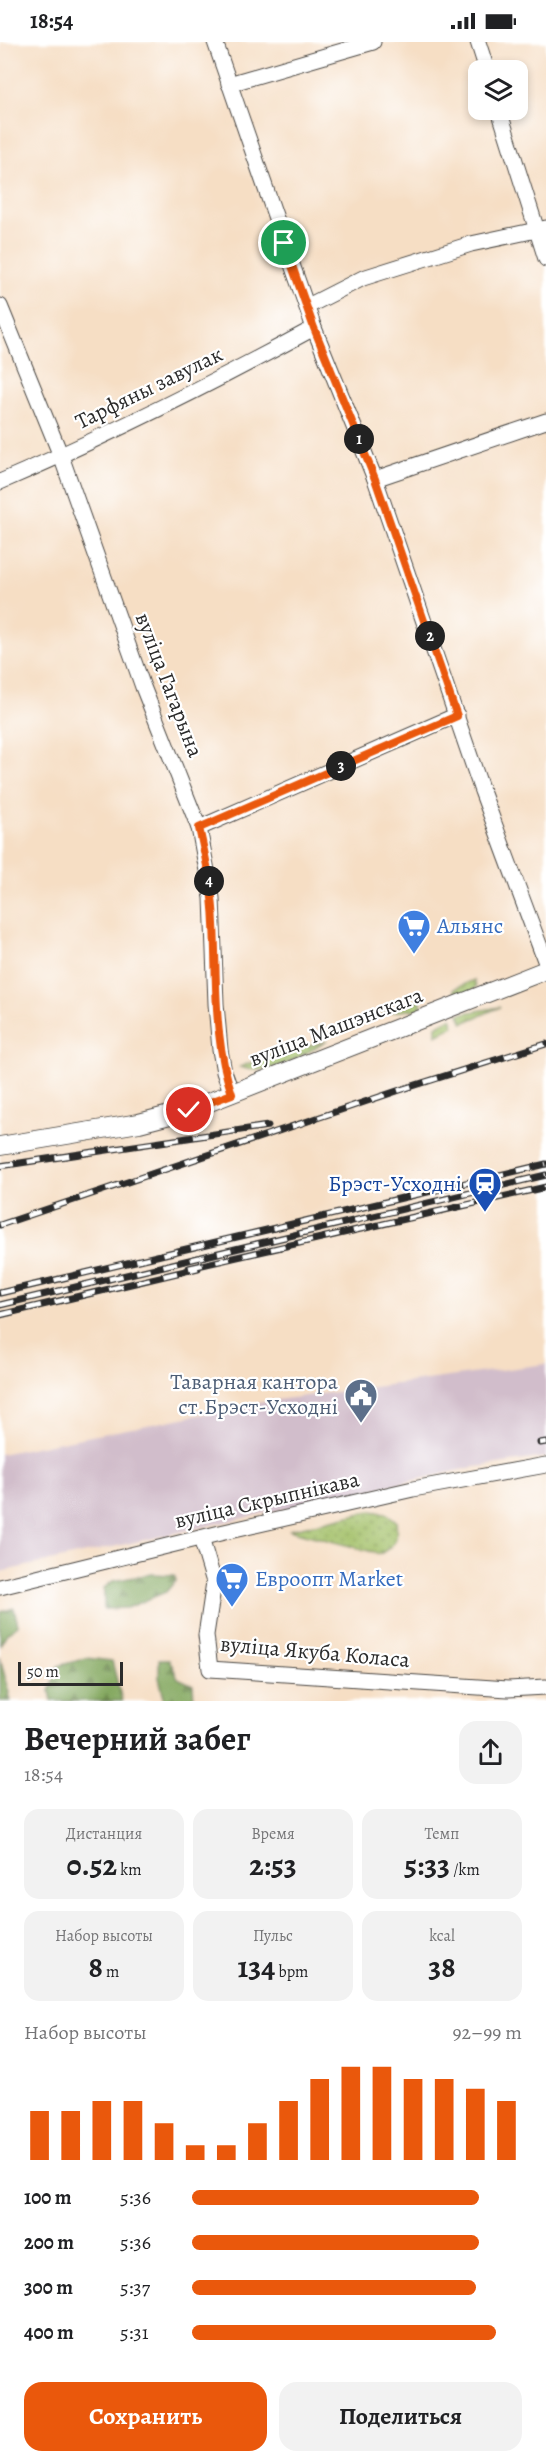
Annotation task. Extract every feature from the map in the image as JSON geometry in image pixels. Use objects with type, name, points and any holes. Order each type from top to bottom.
[{"type":"main road","name":"вуліца Машэнскага","points":[[0,1146],[163,1118],[232,1094],[546,970]]},
{"type":"street","points":[[215,42],[314,328],[375,479],[482,791],[546,963]]},
{"type":"street","points":[[230,84],[374,42]]},
{"type":"street","points":[[478,42],[484,60]]},
{"type":"street","points":[[503,120],[542,229],[546,259]]},
{"type":"street","points":[[308,306],[363,278],[471,244],[542,229]]},
{"type":"street","name":"вуліца Гагарына","points":[[0,306],[61,456],[143,687],[199,828],[213,907],[220,1050],[224,1072],[232,1094]]},
{"type":"street","name":"Тарфяны завулак","points":[[0,482],[61,456],[200,390],[314,328]]},
{"type":"street","points":[[375,479],[546,421]]},
{"type":"street","points":[[199,828],[457,716]]},
{"type":"street","name":"вуліца Скрыпнікава","points":[[0,1587],[413,1489],[546,1465]]},
{"type":"street","name":"вуліца Якуба Коласа","points":[[201,1538],[214,1582],[206,1635],[210,1669],[497,1688],[546,1687]]},
{"type":"shaded area","points":[[546,1364],[546,1457],[469,1468],[0,1572],[0,1454],[269,1401]]},
{"type":"green space","points":[[474,980],[476,987],[473,991],[456,997],[454,989]]},
{"type":"green space","points":[[420,1000],[422,1005],[419,1009],[381,1013]]},
{"type":"green space","points":[[500,1007],[463,1023],[459,1014]]},
{"type":"green space","points":[[451,1018],[454,1026],[436,1035],[436,1026]]},
{"type":"green space","points":[[327,1041],[296,1059],[274,1068],[252,1070],[240,1067],[276,1053]]},
{"type":"green space","points":[[371,1511],[386,1513],[396,1521],[395,1541],[380,1554],[289,1530]]},
{"type":"green space","points":[[151,1574],[174,1575],[176,1580],[166,1592],[127,1608],[104,1609],[104,1588],[113,1581]]},
{"type":"green space","points":[[14,1608],[18,1625],[7,1633],[0,1645],[0,1612]]},
{"type":"green space","points":[[0,1657],[11,1701],[0,1701]]},
{"type":"green space","points":[[86,1658],[112,1661],[122,1701],[52,1701],[50,1690],[58,1666]]},
{"type":"green space","points":[[159,1659],[169,1659],[178,1678],[193,1685],[194,1701],[165,1701],[159,1678]]},
{"type":"railway","points":[[0,1225],[400,1090],[546,1044]]},
{"type":"railway","points":[[0,1166],[268,1126]]},
{"type":"railway","points":[[0,1293],[546,1164]]},
{"type":"railway","points":[[0,1305],[546,1175]]},
{"type":"railway","points":[[189,1268],[546,1187]]},
{"type":"railway","points":[[0,1315],[198,1268]]},
{"type":"railway","points":[[540,1443],[546,1442]]},
{"type":"place","name":"Альянс","points":[[414,955]]},
{"type":"place","name":"Брэст-Усходні","points":[[485,1213]]},
{"type":"place","name":"Таварная кантора ст.Брэст-Усходні","points":[[361,1424]]},
{"type":"place","name":"Евроопт Market","points":[[232,1608]]},
{"type":"route","points":[[189,1110],[232,1094],[224,1072],[220,1050],[212,898],[199,828],[457,716],[375,479],[314,328],[284,243]]}]
